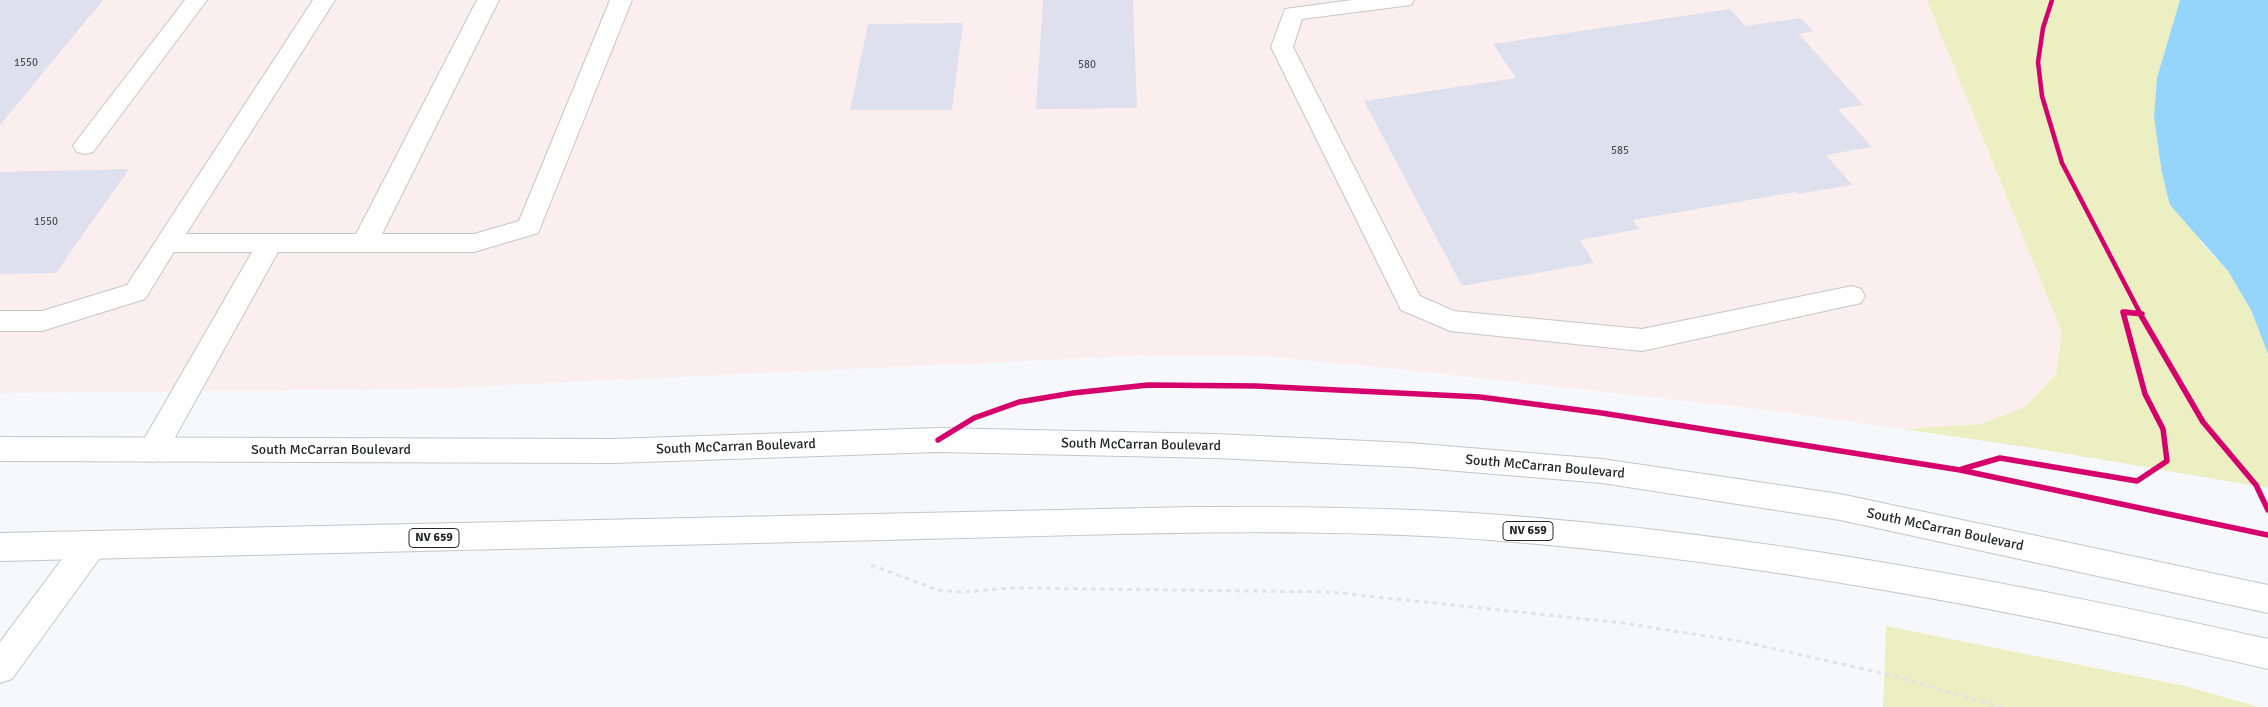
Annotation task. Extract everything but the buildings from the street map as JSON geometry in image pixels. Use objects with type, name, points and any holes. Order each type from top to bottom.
[{"type":"main road","points":[[86,146],[196,0]]},
{"type":"main road","points":[[0,321],[42,321],[136,292],[324,0]]},
{"type":"main road","points":[[365,242],[488,0]]},
{"type":"main road","points":[[167,242],[268,244],[365,242],[474,243],[529,227],[621,0]]},
{"type":"main road","points":[[1403,0],[1286,7],[1282,47],[1410,304],[1450,321],[1642,340],[1852,296]]},
{"type":"main road","points":[[154,450],[268,244]]},
{"type":"main road","name":"South McCarran Boulevard","points":[[0,449],[612,451],[938,440],[1215,446],[1410,455],[1602,471],[1840,508],[2258,597]]},
{"type":"main road","points":[[0,444],[46,449]]},
{"type":"main road","name":"NV 659","points":[[0,547],[1194,520],[1344,520],[1469,526],[1642,543],[1784,561],[2181,634],[2268,654]]},
{"type":"main road","points":[[0,668],[91,545]]},
{"type":"path","points":[[867,564],[938,590],[962,592],[1012,588],[1330,592],[1623,623],[1763,647],[1886,674],[2002,707]]},
{"type":"shaded area","points":[[0,0],[1927,0],[2062,333],[2056,374],[2025,407],[1981,424],[1903,429],[1767,410],[1388,368],[1250,355],[1153,355],[419,389],[0,393]]},
{"type":"green space","points":[[1927,0],[2180,0],[2170,39],[2200,241],[2228,271],[2251,310],[2268,354],[2268,488],[2039,449],[1903,429],[1981,424],[2025,407],[2056,374],[2062,333]]},
{"type":"green space","points":[[1886,626],[2185,686],[2259,707],[1883,707]]},
{"type":"water","points":[[2180,0],[2268,0],[2268,354],[2251,310],[2228,271],[2170,205],[2162,173],[2154,117],[2157,78]]},
{"type":"cycle path","points":[[2052,0],[2043,28],[2038,62],[2042,96],[2062,163],[2137,308],[2203,422],[2256,485],[2268,510]]},
{"type":"cycle path","points":[[1962,469],[2000,458],[2137,481],[2167,461],[2163,429],[2145,394],[2123,312],[2142,314]]},
{"type":"cycle path","points":[[938,440],[974,418],[1019,402],[1073,393],[1148,385],[1256,386],[1480,397],[1602,413],[1960,470],[2268,535]]}]
